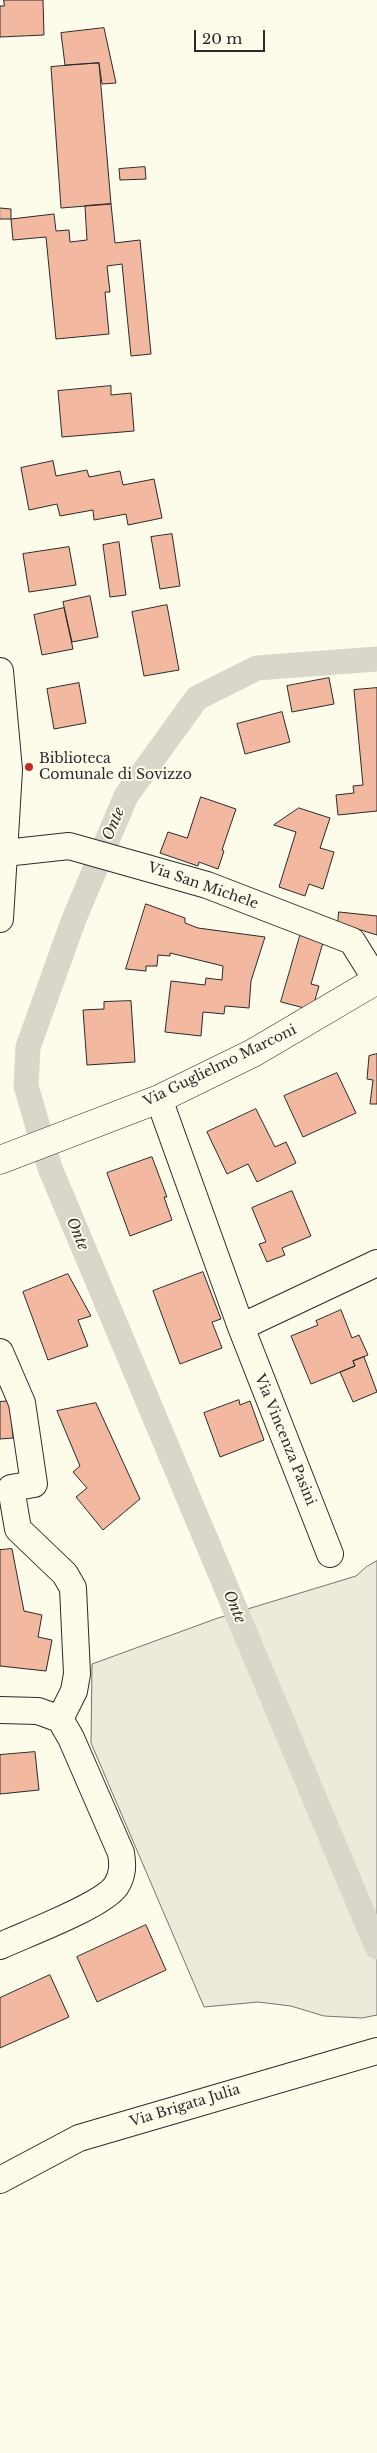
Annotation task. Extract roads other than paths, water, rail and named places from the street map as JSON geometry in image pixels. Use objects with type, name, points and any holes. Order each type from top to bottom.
[{"type":"main road","name":"Via Guglielmo Marconi","points":[[5,1158],[158,1099],[253,1053],[377,980]]},
{"type":"street","points":[[0,671],[9,770],[0,919]]},
{"type":"street","name":"Via San Michele","points":[[5,853],[69,846],[132,862],[207,885],[352,941],[377,980]]},
{"type":"street","name":"Via Vincenza Pasini","points":[[158,1099],[241,1327],[330,1554]]},
{"type":"street","points":[[241,1327],[377,1264]]},
{"type":"street","points":[[0,1352],[22,1403],[23,1486],[18,1529],[65,1574],[74,1588],[77,1674],[74,1691],[60,1719]]},
{"type":"street","points":[[0,1710],[38,1712],[60,1719],[71,1738],[121,1853],[121,1877],[104,1899],[0,1946]]},
{"type":"street","name":"Via Brigata Julia","points":[[0,2180],[79,2138],[377,2051]]},
{"type":"waterway","name":"Onte","points":[[377,659],[257,668],[197,698],[126,796],[74,919],[28,1047],[26,1086],[50,1168],[377,1947]]},
{"type":"place","name":"Biblioteca Comunale di Sovizzo","points":[[29,767]]}]
